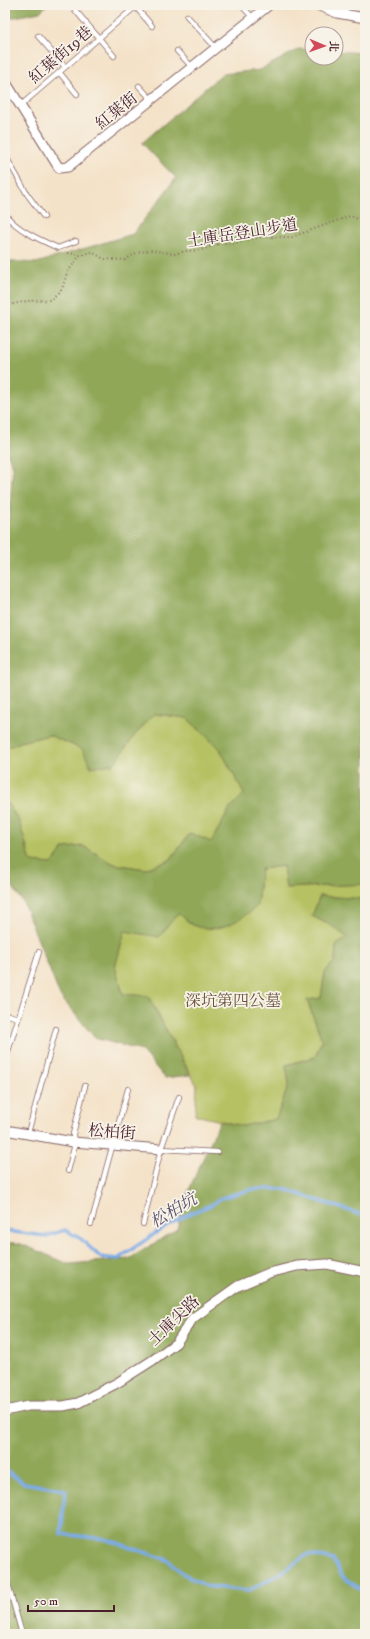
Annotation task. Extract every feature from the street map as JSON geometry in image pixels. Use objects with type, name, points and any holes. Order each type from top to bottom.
[{"type":"street","name":"紅葉街","points":[[5,81],[59,168],[68,167],[193,68],[269,5]]},
{"type":"street","points":[[317,5],[337,13],[365,18]]},
{"type":"street","name":"松柏街","points":[[5,1130],[73,1142],[161,1149]]},
{"type":"street","name":"土庫尖路","points":[[5,1411],[28,1406],[63,1406],[78,1403],[117,1383],[176,1343],[193,1318],[238,1286],[269,1273],[297,1266],[327,1264],[365,1272]]},
{"type":"lane","points":[[241,5],[253,18]]},
{"type":"lane","points":[[134,6],[152,26]]},
{"type":"lane","name":"紅葉街19巷","points":[[20,106],[134,6]]},
{"type":"lane","points":[[75,10],[114,56]]},
{"type":"lane","points":[[187,16],[216,48]]},
{"type":"lane","points":[[38,36],[65,68]]},
{"type":"lane","points":[[177,51],[193,68]]},
{"type":"lane","points":[[59,72],[77,94]]},
{"type":"lane","points":[[139,86],[152,100]]},
{"type":"lane","points":[[5,155],[27,194],[44,217]]},
{"type":"lane","points":[[5,214],[12,223],[58,248],[76,241]]},
{"type":"lane","points":[[5,1061],[39,952]]},
{"type":"lane","points":[[5,1014],[18,1018]]},
{"type":"lane","points":[[28,1134],[56,1029]]},
{"type":"lane","points":[[68,1171],[74,1148],[73,1134],[85,1086]]},
{"type":"lane","points":[[91,1224],[128,1089]]},
{"type":"lane","points":[[143,1224],[161,1149],[179,1097]]},
{"type":"lane","name":"松柏街","points":[[161,1149],[217,1152]]},
{"type":"lane","points":[[5,1579],[8,1584],[22,1634]]},
{"type":"path","name":"土庫岳登山步道","points":[[5,306],[27,301],[50,300],[62,289],[67,273],[80,255],[92,252],[104,259],[125,260],[136,252],[152,250],[174,254],[186,251],[201,250],[222,242],[233,244],[245,240],[261,238],[292,237],[350,216],[365,222]]},
{"type":"green space","points":[[5,5],[47,5],[40,12],[5,19]]},
{"type":"green space","points":[[299,49],[304,49],[304,66],[344,66],[344,52],[365,53],[365,884],[286,888],[283,866],[261,869],[257,906],[235,922],[219,928],[202,928],[191,924],[178,913],[159,937],[125,931],[115,967],[123,994],[148,996],[190,1075],[165,1078],[142,1051],[95,1038],[60,996],[23,902],[5,876],[5,800],[19,821],[31,862],[52,864],[64,848],[83,846],[114,864],[145,869],[170,860],[190,833],[211,842],[231,807],[244,794],[220,749],[187,718],[154,714],[135,735],[114,764],[91,767],[82,749],[49,735],[20,742],[5,749],[5,521],[9,519],[13,466],[5,449],[5,261],[36,263],[133,234],[176,178],[142,143],[222,74],[260,70]]},
{"type":"green space","points":[[154,714],[187,718],[220,749],[244,794],[231,807],[211,842],[190,833],[170,860],[145,869],[114,864],[83,846],[64,849],[52,864],[31,862],[19,821],[5,800],[5,749],[20,742],[49,735],[82,749],[135,735]]},
{"type":"green space","name":"深坑第四公墓","points":[[283,866],[286,888],[365,884],[365,899],[320,896],[312,916],[332,926],[349,938],[336,945],[335,961],[325,972],[321,998],[307,1000],[322,1040],[315,1057],[286,1065],[289,1084],[276,1119],[243,1126],[195,1115],[197,1086],[148,996],[123,994],[115,967],[125,930],[159,937],[178,912],[191,924],[257,906],[261,869]]},
{"type":"green space","points":[[320,896],[365,899],[365,1634],[5,1634],[5,1242],[21,1244],[69,1264],[129,1259],[177,1229],[188,1192],[220,1121],[243,1126],[276,1119],[289,1084],[286,1065],[315,1057],[322,1040],[307,1000],[321,998],[325,972],[335,961],[336,945],[348,938],[332,926],[312,916]]},
{"type":"waterway","name":"松柏坑","points":[[5,1231],[46,1236],[65,1230],[81,1239],[100,1257],[118,1259],[166,1226],[193,1212],[211,1205],[221,1198],[253,1189],[284,1189],[365,1216]]},
{"type":"waterway","points":[[5,1470],[24,1483],[65,1490],[61,1534],[105,1539],[168,1560],[182,1573],[206,1586],[248,1591],[278,1575],[308,1554],[333,1560],[343,1577],[365,1593]]}]
